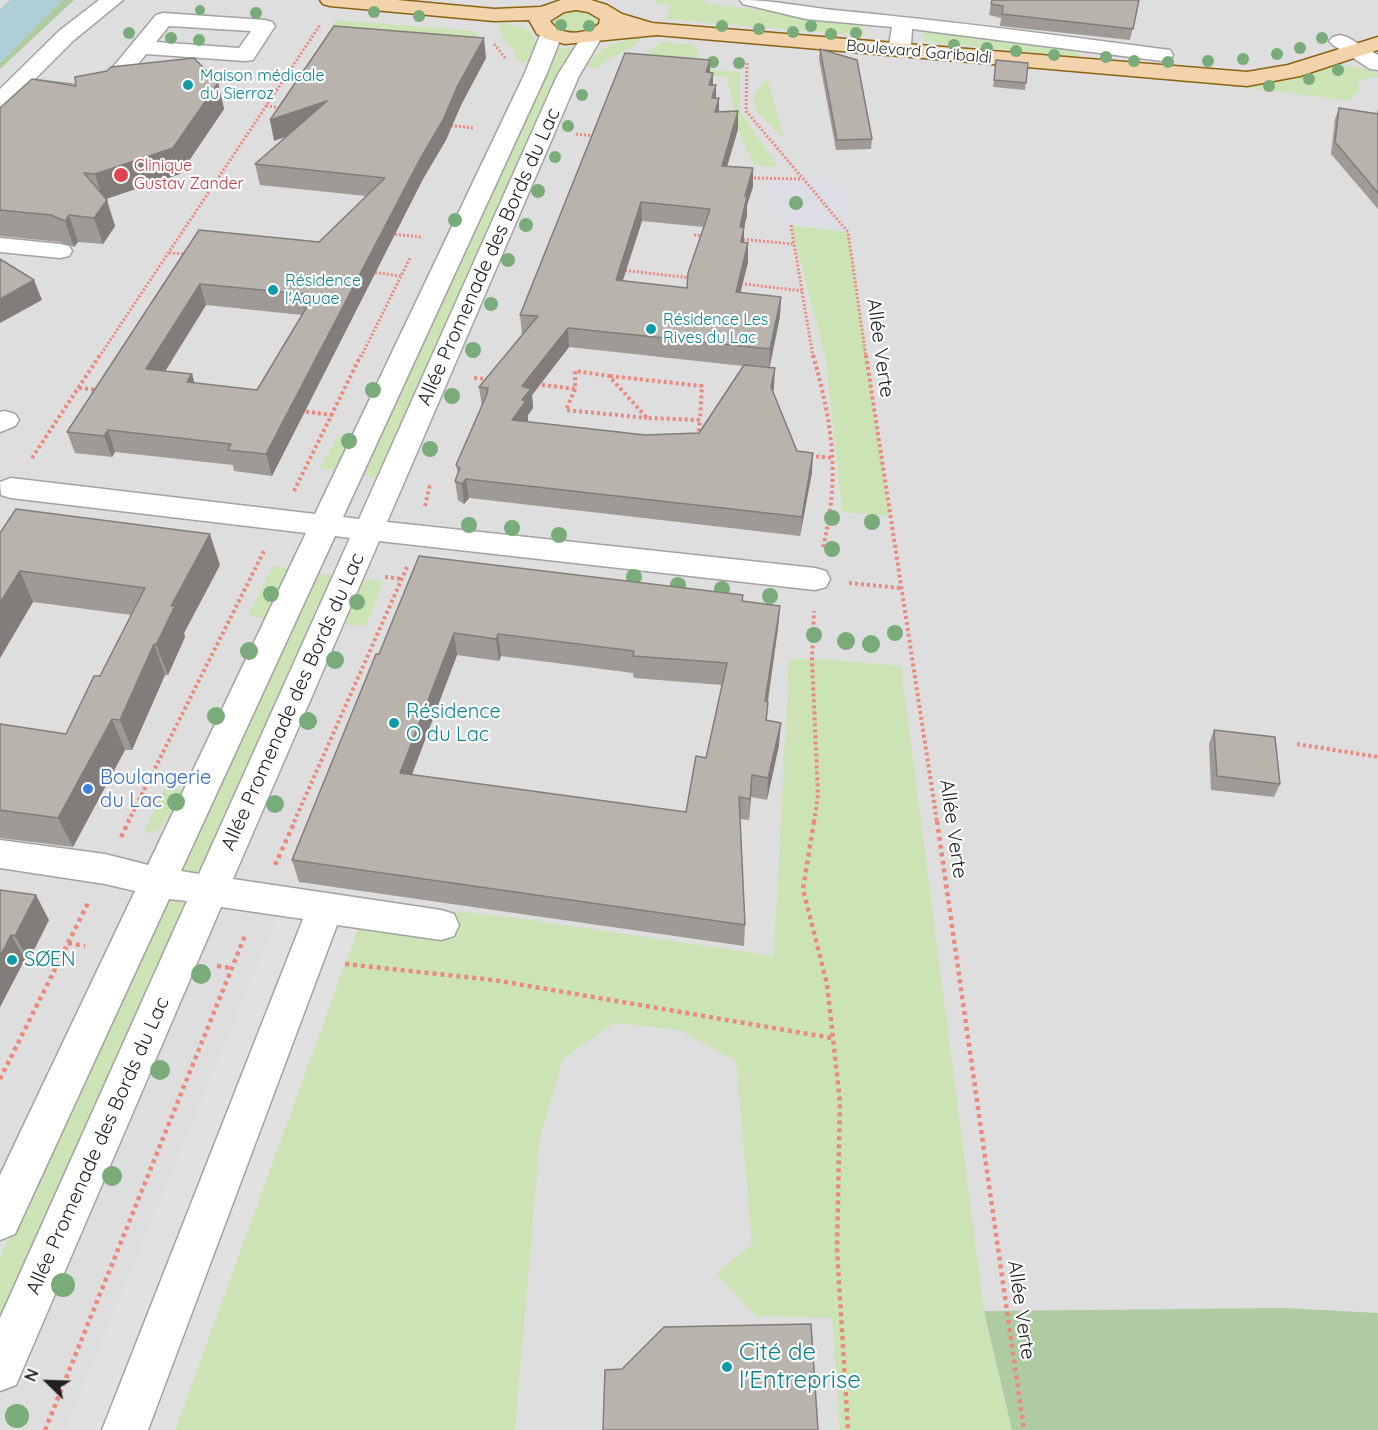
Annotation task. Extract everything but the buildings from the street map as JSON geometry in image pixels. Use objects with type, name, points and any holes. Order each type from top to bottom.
[{"type":"main road","points":[[330,0],[494,15],[598,8],[601,29]]},
{"type":"main road","name":"Boulevard Garibaldi","points":[[556,12],[570,39],[601,29],[657,29],[1247,79],[1292,71],[1348,46],[1378,27]]},
{"type":"main road","name":"Boulevard Garibaldi","points":[[1348,46],[1378,43]]},
{"type":"street","points":[[0,101],[65,34],[92,12],[113,0]]},
{"type":"street","points":[[750,0],[776,8],[831,16],[903,22],[1162,56]]},
{"type":"street","name":"Allée Promenade des Bords du Lac","points":[[0,1220],[536,73],[556,12]]},
{"type":"street","points":[[18,85],[82,93],[106,89],[140,47],[163,19],[265,26],[245,55],[140,47]]},
{"type":"street","points":[[900,51],[903,22]]},
{"type":"street","name":"Allée Promenade des Bords du Lac","points":[[0,1369],[568,76],[601,29]]},
{"type":"street","points":[[1348,46],[1378,64]]},
{"type":"street","points":[[0,245],[60,251]]},
{"type":"street","points":[[0,267],[38,268]]},
{"type":"street","points":[[11,488],[815,579]]},
{"type":"street","points":[[0,854],[105,869],[156,882],[441,925]]},
{"type":"street","points":[[125,1430],[325,909]]},
{"type":"path","points":[[11,488],[323,21]]},
{"type":"path","points":[[747,58],[746,111],[803,179]]},
{"type":"path","points":[[266,106],[289,109]]},
{"type":"path","points":[[439,124],[473,128]]},
{"type":"path","points":[[579,125],[575,134],[598,136]]},
{"type":"path","points":[[746,178],[803,179]]},
{"type":"path","name":"Allée Verte","points":[[803,179],[848,232],[900,588],[914,660],[1024,1430]]},
{"type":"path","points":[[791,225],[812,353],[827,405],[833,458],[832,509],[815,579],[812,660],[818,795],[803,889],[827,984],[840,1101],[837,1249],[848,1430]]},
{"type":"path","points":[[386,234],[421,237]]},
{"type":"path","points":[[694,235],[716,237]]},
{"type":"path","points":[[738,239],[793,244]]},
{"type":"path","points":[[169,252],[192,255]]},
{"type":"path","points":[[610,268],[700,279]]},
{"type":"path","points":[[366,272],[401,276]]},
{"type":"path","points":[[734,283],[802,291]]},
{"type":"path","points":[[469,389],[478,367]]},
{"type":"path","points":[[697,443],[700,420],[702,386],[575,371],[575,389],[566,410],[647,418],[700,420]]},
{"type":"path","points":[[609,376],[647,418]]},
{"type":"path","points":[[474,378],[496,380]]},
{"type":"path","points":[[530,384],[575,389]]},
{"type":"path","points":[[79,388],[101,390]]},
{"type":"path","points":[[299,411],[333,415]]},
{"type":"path","points":[[799,454],[833,458]]},
{"type":"path","points":[[45,1430],[260,898],[420,536],[433,476]]},
{"type":"path","points":[[815,579],[900,588]]},
{"type":"path","points":[[1297,744],[1378,757]]},
{"type":"path","points":[[306,959],[494,980],[832,1038]]},
{"type":"shaded area","points":[[0,0],[1378,0],[1378,1430],[0,1430]]},
{"type":"shaded area","points":[[768,180],[844,180],[848,232],[791,225],[774,214]]},
{"type":"shaded area","points":[[290,886],[368,901],[175,1430],[65,1430]]},
{"type":"green space","points":[[62,0],[74,0],[0,69],[0,63]]},
{"type":"green space","points":[[652,0],[706,0],[705,3],[863,23],[865,36],[666,19],[671,5],[659,4]]},
{"type":"green space","points":[[579,10],[596,16],[598,23],[593,27],[576,32],[564,30],[554,24],[554,20],[565,12]]},
{"type":"green space","points":[[336,20],[475,31],[485,49],[326,34]]},
{"type":"green space","points":[[500,22],[525,29],[534,37],[535,62],[517,61],[513,50],[500,33]]},
{"type":"green space","points":[[923,31],[1078,49],[1081,58],[923,41]]},
{"type":"green space","points":[[642,37],[632,47],[596,69],[586,66],[598,53],[611,45]]},
{"type":"green space","points":[[661,42],[694,45],[704,69],[740,72],[740,111],[778,167],[754,165],[740,135],[727,77],[623,65],[645,54]]},
{"type":"green space","points":[[556,47],[576,48],[385,479],[361,475]]},
{"type":"green space","points":[[1342,65],[1367,69],[1378,74],[1378,77],[1357,80],[1362,89],[1354,95],[1351,101],[1226,85],[1263,82]]},
{"type":"green space","points":[[767,78],[784,138],[756,111],[754,95]]},
{"type":"green space","points":[[791,225],[848,232],[890,516],[842,512],[826,359]]},
{"type":"green space","points":[[338,436],[358,438],[340,471],[320,468]]},
{"type":"green space","points":[[273,566],[288,568],[291,576],[272,619],[248,616]]},
{"type":"green space","points":[[314,573],[336,576],[0,1330],[0,1257]]},
{"type":"green space","points":[[370,579],[383,581],[366,626],[342,624],[360,583]]},
{"type":"green space","points":[[789,659],[822,659],[901,666],[984,1311],[1012,1430],[840,1430],[832,1318],[756,1316],[716,1273],[752,1245],[736,1061],[679,1030],[614,1023],[563,1059],[540,1137],[515,1430],[175,1430],[368,901],[523,919],[774,956]]},
{"type":"green space","points":[[165,788],[190,789],[182,810],[172,810],[160,830],[143,834]]},
{"type":"green space","points":[[1285,1308],[1378,1313],[1378,1430],[1012,1430],[984,1311]]},
{"type":"water","points":[[10,0],[62,0],[0,63],[0,9]]},
{"type":"place","name":"Maison médicale du Sierroz","points":[[188,85]]},
{"type":"place","name":"Clinique Gustav Zander","points":[[121,175]]},
{"type":"place","name":"Résidence l'Aquae","points":[[273,290]]},
{"type":"place","name":"Résidence Les Rives du Lac","points":[[651,329]]},
{"type":"place","name":"Résidence O du Lac","points":[[394,723]]},
{"type":"place","name":"Boulangerie du Lac","points":[[88,789]]},
{"type":"place","name":"SØEN","points":[[12,960]]},
{"type":"place","name":"Cité de l'Entreprise","points":[[727,1367]]}]
